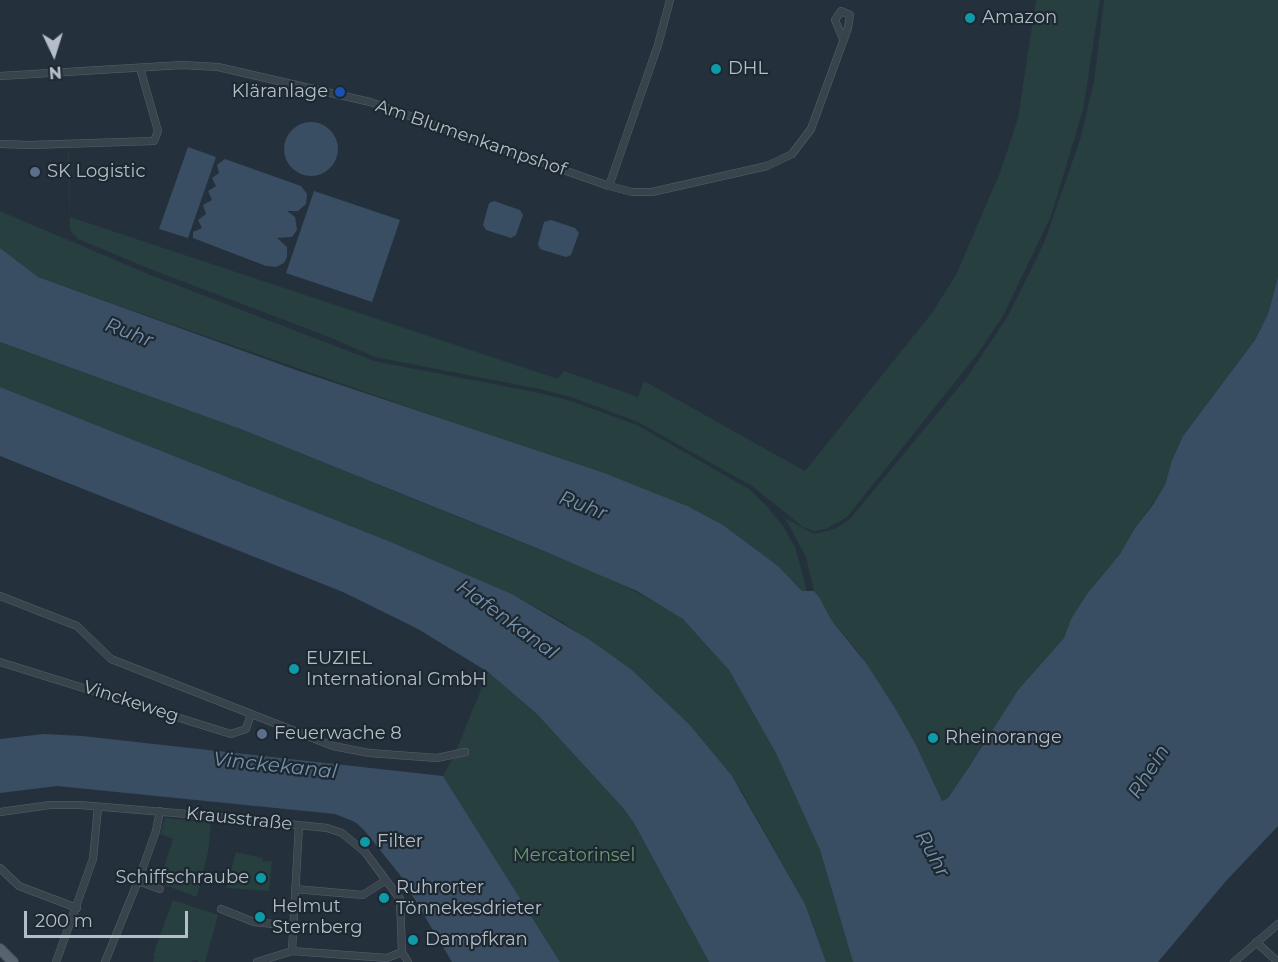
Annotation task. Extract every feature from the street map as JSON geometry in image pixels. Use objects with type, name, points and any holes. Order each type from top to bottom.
[{"type":"main road","points":[[0,949],[13,962]]},
{"type":"street","points":[[609,186],[658,45],[670,0]]},
{"type":"street","name":"Am Blumenkampshof","points":[[0,76],[202,65],[218,67],[370,102],[609,186],[641,193],[665,191],[767,166],[787,157],[797,149],[811,129],[850,22],[850,15],[845,11],[838,13],[836,20],[843,39]]},
{"type":"street","points":[[0,144],[153,141],[158,131],[140,68]]},
{"type":"street","points":[[0,596],[77,626],[111,659],[347,750],[437,758],[465,752]]},
{"type":"street","name":"Vinckeweg","points":[[0,662],[231,734],[246,729],[251,714]]},
{"type":"street","name":"Krausstraße","points":[[0,812],[50,805],[98,807],[327,828],[351,838],[365,852],[400,899],[402,949]]},
{"type":"street","points":[[56,962],[93,859],[98,807]]},
{"type":"street","points":[[105,962],[138,881],[156,831],[160,811]]},
{"type":"street","points":[[292,951],[299,825]]},
{"type":"street","points":[[0,868],[19,886],[76,908]]},
{"type":"street","points":[[295,889],[363,895],[386,880]]},
{"type":"street","points":[[138,881],[160,889]]},
{"type":"street","points":[[221,909],[265,924],[293,926]]},
{"type":"street","points":[[1234,962],[1278,924]]},
{"type":"street","points":[[1256,942],[1278,962]]},
{"type":"street","points":[[257,962],[276,959],[292,951],[387,958],[402,949],[408,962]]},
{"type":"green space","points":[[1036,0],[1100,0],[1083,110],[1051,216],[1004,314],[979,352],[847,517],[826,529],[814,531],[803,527],[752,486],[638,422],[571,397],[540,389],[375,357],[329,337],[150,269],[78,239],[70,230],[69,151],[70,217],[558,379],[564,371],[638,397],[644,381],[805,471],[932,313],[957,273],[1001,170],[1018,118]]},
{"type":"green space","points":[[1104,0],[1278,0],[1278,277],[1268,314],[1255,340],[1183,436],[1172,460],[1165,485],[1120,554],[1087,594],[1071,619],[1064,638],[1018,690],[948,798],[941,801],[916,745],[859,653],[832,621],[814,591],[806,557],[785,518],[814,534],[835,529],[850,519],[968,376],[1008,316],[1044,243],[1080,140],[1094,81]]},
{"type":"green space","points":[[0,211],[148,274],[374,361],[539,393],[571,401],[637,425],[749,489],[765,504],[783,526],[795,547],[807,591],[802,591],[778,566],[723,525],[657,494],[37,277],[0,248]]},
{"type":"green space","points":[[0,342],[243,430],[607,577],[673,611],[690,625],[729,670],[777,753],[820,850],[853,962],[826,962],[805,904],[741,790],[689,724],[632,670],[564,623],[512,594],[391,542],[0,387]]},
{"type":"green space","name":"Mercatorinsel","points":[[488,672],[537,714],[623,808],[634,823],[709,962],[560,962],[443,776],[454,756]]},
{"type":"green space","points":[[165,818],[211,822],[208,852],[197,897],[159,883],[173,839],[160,834]]},
{"type":"green space","points":[[236,852],[262,858],[263,862],[272,861],[269,891],[226,888]]},
{"type":"green space","points":[[173,900],[218,915],[205,962],[198,962],[197,959],[191,962],[153,962],[155,956],[153,955]]},
{"type":"water","points":[[306,122],[316,122],[326,126],[334,134],[338,149],[334,164],[326,172],[316,176],[306,176],[296,172],[288,164],[284,154],[284,144],[288,134],[296,126]]},
{"type":"water","points":[[188,147],[216,157],[188,238],[159,229]]},
{"type":"water","points":[[225,159],[301,186],[307,194],[306,204],[298,211],[287,211],[295,217],[297,230],[292,237],[277,238],[287,247],[287,257],[284,263],[276,267],[266,266],[193,238],[193,232],[202,228],[198,220],[206,214],[203,205],[212,200],[208,191],[216,186],[212,178],[219,173],[217,165]]},
{"type":"water","points":[[314,191],[400,220],[372,302],[286,273]]},
{"type":"water","points":[[494,201],[520,210],[523,215],[516,235],[511,238],[486,230],[483,225],[489,203]]},
{"type":"water","points":[[551,220],[575,228],[579,233],[571,255],[566,257],[540,249],[538,244],[544,222]]},
{"type":"water","points":[[0,248],[38,277],[296,370],[604,473],[687,506],[723,525],[778,566],[802,591],[814,591],[819,597],[832,621],[866,663],[895,708],[916,745],[942,801],[948,798],[1018,690],[1064,638],[1071,619],[1087,594],[1120,554],[1135,528],[1152,506],[1165,485],[1172,460],[1183,436],[1255,340],[1268,314],[1278,277],[1278,826],[1226,881],[1158,962],[853,962],[820,850],[776,753],[729,670],[683,619],[637,591],[539,549],[243,430],[0,342]]},
{"type":"water","name":"Hafenkanal","points":[[0,387],[391,542],[512,594],[590,640],[632,670],[689,724],[732,776],[805,904],[826,962],[709,962],[634,823],[623,808],[537,714],[488,672],[418,629],[343,592],[0,456]]},
{"type":"water","name":"Vinckekanal","points":[[44,734],[82,736],[443,776],[560,962],[452,962],[400,875],[364,830],[355,822],[335,814],[57,786],[0,793],[0,739]]},
{"type":"tram line","points":[[0,952],[10,962]]},
{"type":"place","name":"Amazon","points":[[970,18]]},
{"type":"place","name":"DHL","points":[[716,69]]},
{"type":"place","name":"Kläranlage","points":[[340,92]]},
{"type":"place","name":"SK Logistic","points":[[35,172]]},
{"type":"place","name":"EUZIEL International GmbH","points":[[294,669]]},
{"type":"place","name":"Feuerwache 8","points":[[262,734]]},
{"type":"place","name":"Rheinorange","points":[[933,738]]},
{"type":"place","name":"Filter","points":[[365,842]]},
{"type":"place","name":"Schiffschraube","points":[[261,878]]},
{"type":"place","name":"Ruhrorter Tönnekesdrieter","points":[[384,898]]},
{"type":"place","name":"Helmut Sternberg","points":[[260,917]]},
{"type":"place","name":"Dampfkran","points":[[413,940]]},
{"type":"water label","name":"Ruhr","points":[[129,333]]},
{"type":"water label","name":"Ruhr","points":[[583,506]]},
{"type":"water label","name":"Rhein","points":[[1149,772]]},
{"type":"water label","name":"Ruhr","points":[[932,854]]}]
